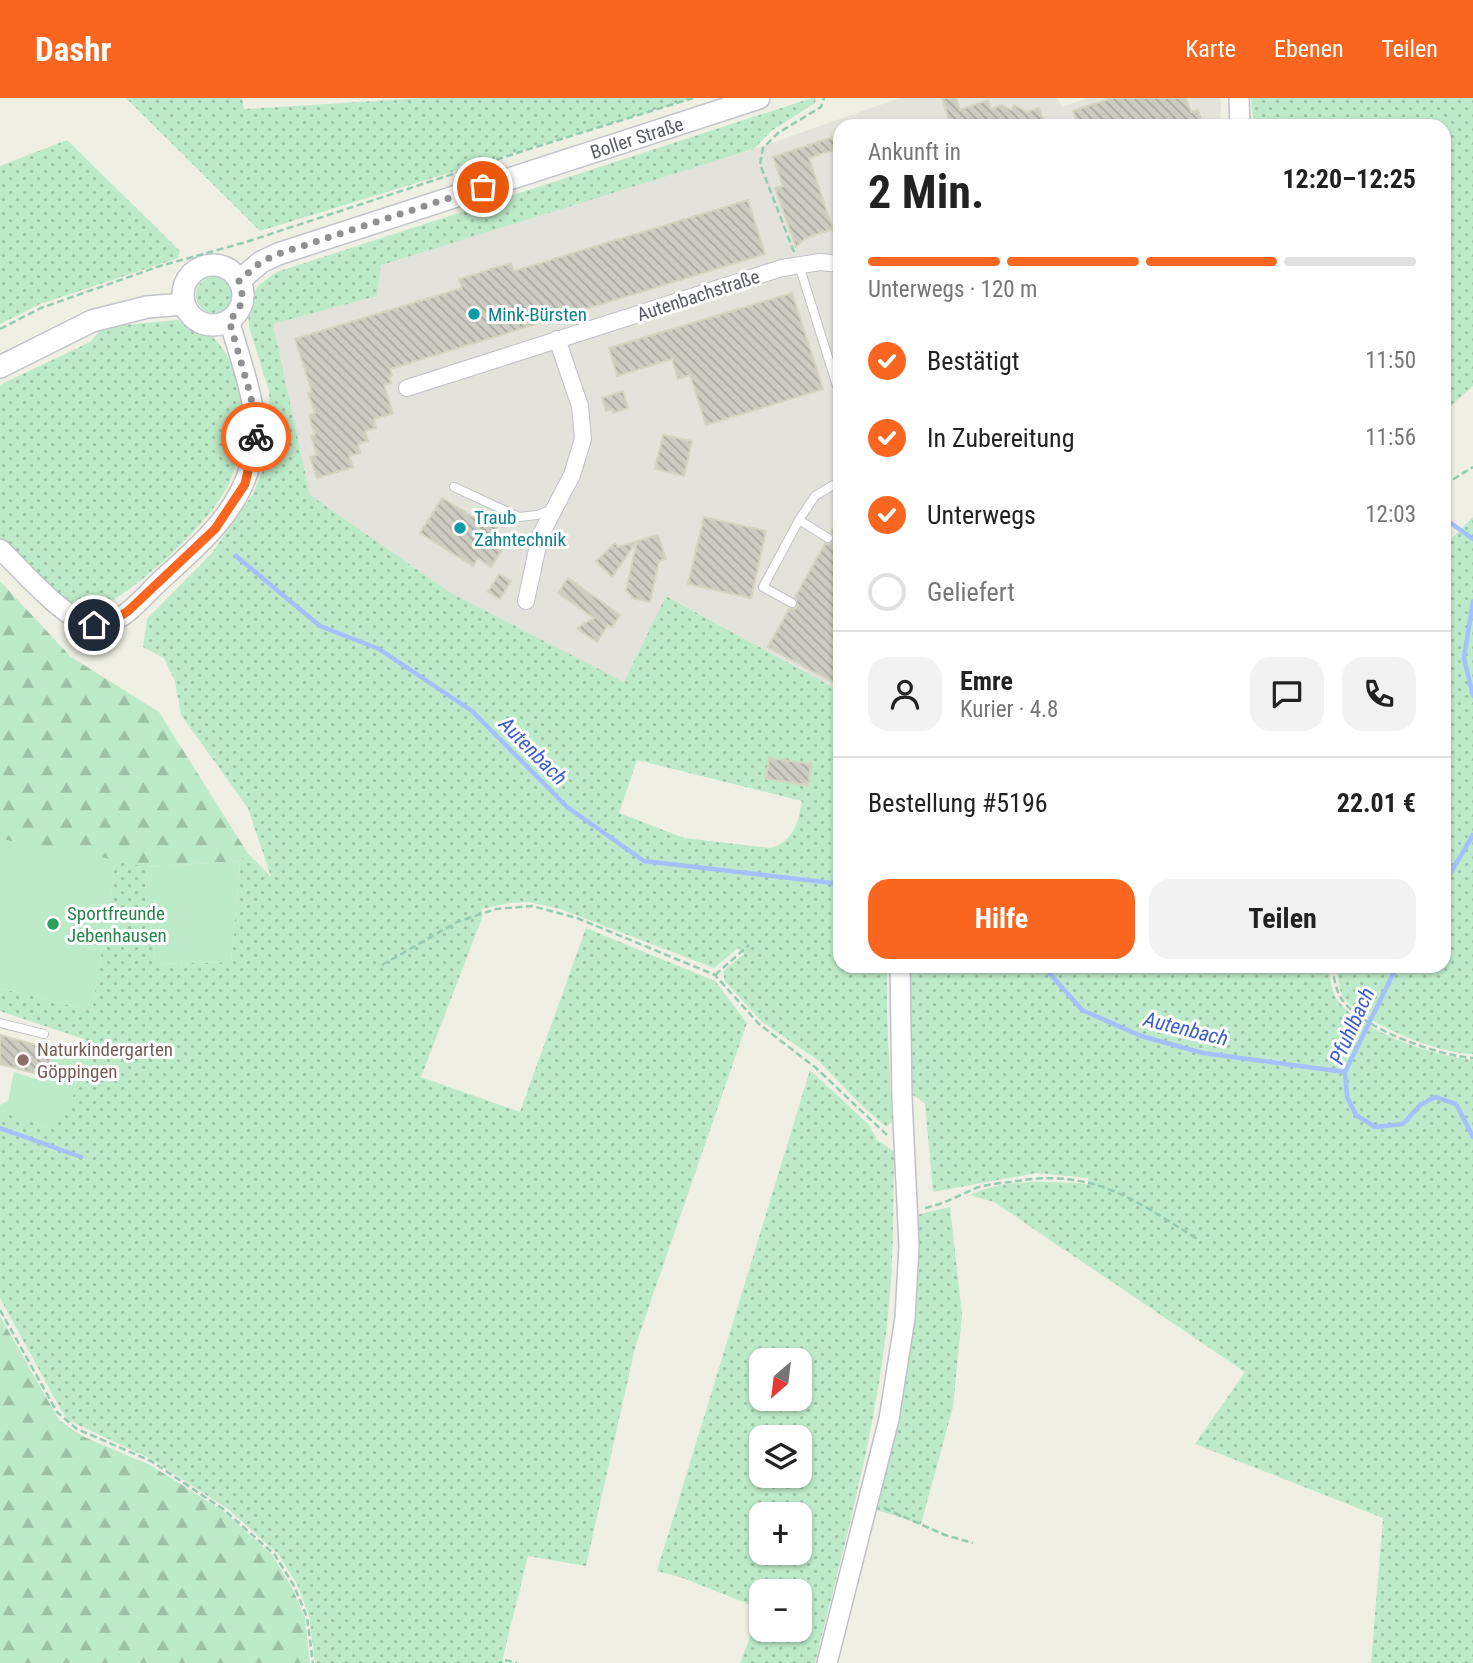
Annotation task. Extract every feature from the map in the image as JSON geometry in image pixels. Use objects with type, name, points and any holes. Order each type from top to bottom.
[{"type":"main road","name":"Boller Straße","points":[[239,281],[261,262],[278,254],[759,98]]},
{"type":"main road","points":[[219,266],[227,269],[239,281],[243,299],[236,315],[229,320],[211,325],[202,323],[194,319],[184,304],[184,286],[201,267],[219,266]]},
{"type":"main road","points":[[0,368],[92,321],[147,307],[184,304]]},
{"type":"street","points":[[1239,98],[1240,119]]},
{"type":"street","name":"Autenbachstraße","points":[[407,387],[799,265],[833,263]]},
{"type":"street","points":[[0,549],[70,617],[94,625],[110,623],[128,611],[215,529],[245,484],[257,442],[251,397],[229,320]]},
{"type":"street","points":[[526,601],[540,536],[572,475],[583,439],[580,406],[557,339]]},
{"type":"street","points":[[827,1663],[889,1419],[905,1318],[909,1246],[901,973]]},
{"type":"lane","points":[[799,265],[833,373]]},
{"type":"lane","points":[[792,603],[763,587],[815,496],[833,485]]},
{"type":"lane","points":[[454,487],[519,517],[537,515],[556,508]]},
{"type":"lane","points":[[799,520],[828,538]]},
{"type":"lane","points":[[0,1023],[44,1034]]},
{"type":"path","points":[[0,329],[41,308],[160,266],[246,243],[693,98]]},
{"type":"path","points":[[799,265],[761,164],[763,148],[778,133],[821,107],[824,98]]},
{"type":"path","points":[[1451,481],[1473,467]]},
{"type":"path","points":[[382,965],[457,922],[496,909],[532,906],[577,918],[715,975],[759,1024],[816,1068],[905,1152]]},
{"type":"path","points":[[715,975],[749,945]]},
{"type":"path","points":[[1333,973],[1342,1000],[1363,1019],[1405,1040],[1435,1051],[1473,1058]]},
{"type":"path","points":[[908,1211],[944,1204],[981,1187],[1036,1177],[1088,1181],[1133,1199],[1199,1240]]},
{"type":"path","points":[[0,1310],[57,1412],[66,1421],[77,1429],[151,1461],[223,1509],[275,1555],[294,1586],[307,1617],[313,1663]]},
{"type":"path","points":[[867,1504],[883,1508],[945,1535],[973,1543]]},
{"type":"path","points":[[505,1660],[517,1663]]},
{"type":"shaded area","points":[[900,98],[1057,98],[1062,107],[1088,98],[1220,98],[1221,104],[1220,119],[840,119]]},
{"type":"shaded area","points":[[833,121],[833,687],[667,596],[624,682],[451,593],[310,495],[273,324],[377,296],[381,265],[456,236],[743,153]]},
{"type":"green space","points":[[126,98],[242,98],[244,109],[422,98],[693,98],[260,231]]},
{"type":"green space","points":[[816,98],[815,103],[771,131],[754,149],[381,265],[377,296],[273,324],[310,495],[451,593],[624,682],[666,596],[833,687],[833,973],[887,973],[892,1122],[886,1127],[819,1061],[761,1021],[724,980],[724,970],[744,954],[738,948],[714,968],[560,909],[529,902],[482,909],[482,918],[421,1077],[520,1112],[586,928],[715,981],[747,1023],[636,1344],[586,1566],[528,1556],[503,1657],[503,1662],[506,1663],[315,1663],[309,1615],[297,1584],[278,1554],[228,1509],[151,1459],[68,1420],[0,1298],[0,1110],[51,1129],[71,1104],[84,1039],[0,1011],[0,988],[92,1011],[116,860],[147,867],[155,964],[231,962],[240,861],[247,852],[271,877],[248,808],[181,715],[175,681],[164,658],[143,647],[147,619],[212,553],[253,494],[265,465],[271,437],[269,391],[249,327],[248,302],[259,285],[277,272]],"holes":[[[637,760],[802,801],[796,824],[785,841],[770,848],[684,838],[619,813]]]},
{"type":"green space","points":[[1251,98],[1473,98],[1473,386],[1451,406],[1451,119],[1253,119]]},
{"type":"green space","points":[[67,140],[180,251],[178,258],[40,304],[0,324],[0,166]]},
{"type":"green space","points":[[214,277],[226,283],[232,295],[226,307],[214,313],[202,307],[196,295],[202,283]]},
{"type":"green space","points":[[177,320],[199,328],[211,336],[233,367],[242,405],[242,425],[236,464],[230,481],[208,515],[154,570],[101,607],[74,608],[46,588],[0,539],[0,385],[90,342],[104,327]]},
{"type":"green space","points":[[1473,517],[1473,1054],[1423,1043],[1367,1017],[1344,998],[1339,987],[1338,973],[1451,973],[1451,539]]},
{"type":"green space","points":[[0,581],[71,657],[159,712],[247,852],[240,861],[147,867],[0,839]]},
{"type":"green space","name":"Sportfreunde Jebenhausen","points":[[0,839],[116,860],[92,1011],[0,988]]},
{"type":"green space","points":[[240,861],[231,962],[155,964],[147,867]]},
{"type":"green space","points":[[909,973],[1330,973],[1336,998],[1365,1024],[1420,1048],[1473,1060],[1473,1663],[1371,1663],[1383,1518],[1195,1444],[1245,1372],[994,1202],[970,1195],[1013,1183],[1088,1184],[1088,1178],[1036,1173],[933,1192],[925,1103],[913,1095]]},
{"type":"green space","points":[[53,1050],[82,1059],[71,1104],[51,1129],[0,1110],[0,1105],[8,1101],[14,1072],[45,1082]]},
{"type":"green space","points":[[810,1070],[869,1125],[877,1140],[894,1151],[892,1267],[884,1350],[859,1485],[815,1663],[740,1663],[749,1640],[749,1642],[812,1642],[812,1579],[749,1579],[749,1604],[680,1577],[657,1571]]},
{"type":"green space","points":[[950,1207],[962,1315],[953,1407],[921,1524],[877,1510],[908,1364],[916,1285],[916,1215]]},
{"type":"green space","points":[[0,1316],[59,1420],[82,1436],[150,1465],[222,1510],[273,1556],[305,1617],[310,1663],[0,1663]]},
{"type":"building","points":[[942,98],[956,98],[960,110],[988,100],[991,109],[1002,105],[1011,110],[1014,105],[1027,112],[1039,108],[1043,119],[949,119]]},
{"type":"building","points":[[1112,98],[1186,98],[1191,112],[1198,110],[1201,119],[1076,119],[1073,111]]},
{"type":"building","points":[[833,137],[833,150],[809,158],[833,229],[806,238],[796,247],[775,188],[783,186],[773,157]]},
{"type":"building","name":"Mink-Bürsten","points":[[748,200],[765,254],[390,369],[391,383],[384,385],[393,413],[374,419],[376,428],[365,431],[368,441],[358,444],[360,453],[349,456],[353,467],[317,478],[310,457],[317,455],[311,436],[315,435],[309,415],[315,413],[308,393],[312,392],[295,339],[462,288],[459,279],[511,263],[514,271]]},
{"type":"building","points":[[792,293],[823,389],[706,425],[690,375],[678,379],[672,359],[617,376],[609,348]]},
{"type":"building","points":[[623,391],[628,408],[613,413],[612,409],[606,411],[602,398]]},
{"type":"building","points":[[663,435],[692,441],[684,476],[655,469]]},
{"type":"building","name":"Traub Zahntechnik","points":[[442,498],[485,524],[490,515],[501,522],[493,534],[507,542],[491,567],[478,558],[473,566],[420,533]]},
{"type":"building","points":[[704,517],[766,531],[751,598],[688,584]]},
{"type":"building","points":[[658,535],[666,559],[659,561],[650,602],[633,598],[626,590],[637,541]]},
{"type":"building","points":[[637,541],[612,577],[596,561],[615,543],[618,547]]},
{"type":"building","points":[[833,542],[833,682],[768,647],[789,609],[798,606],[795,597],[825,544]]},
{"type":"building","points":[[499,574],[511,581],[500,599],[488,592]]},
{"type":"building","points":[[568,578],[620,615],[612,627],[608,625],[597,642],[577,628],[594,618],[558,593]]},
{"type":"building","points":[[769,758],[811,764],[808,785],[766,779]]},
{"type":"building","points":[[0,1035],[53,1050],[48,1067],[44,1066],[41,1075],[0,1064]]},
{"type":"waterway","points":[[1451,523],[1473,539]]},
{"type":"waterway","name":"Autenbach","points":[[236,556],[320,626],[379,649],[472,711],[567,807],[644,861],[833,883]]},
{"type":"waterway","name":"Pfuhlbach","points":[[1473,601],[1464,658],[1473,696]]},
{"type":"waterway","name":"Pfuhlbach","points":[[1451,872],[1473,835]]},
{"type":"waterway","name":"Autenbach","points":[[1049,973],[1082,1010],[1141,1036],[1203,1053],[1345,1072]]},
{"type":"waterway","name":"Pfuhlbach","points":[[1394,973],[1345,1072],[1347,1097],[1356,1115],[1375,1127],[1403,1124],[1420,1105],[1435,1097],[1456,1104],[1473,1137]]},
{"type":"waterway","points":[[0,1128],[81,1157]]},
{"type":"way so far","points":[[256,437],[251,397],[229,320],[236,315],[243,299],[239,281],[261,262],[278,254],[483,187]]},
{"type":"place","name":"Mink-Bürsten","points":[[474,314]]},
{"type":"place","name":"Traub Zahntechnik","points":[[460,528]]},
{"type":"place","name":"Sportfreunde Jebenhausen","points":[[53,924]]},
{"type":"place","name":"Naturkindergarten Göppingen","points":[[23,1060]]},
{"type":"route","points":[[94,625],[110,623],[128,611],[215,529],[245,484],[257,442],[256,437]]}]
